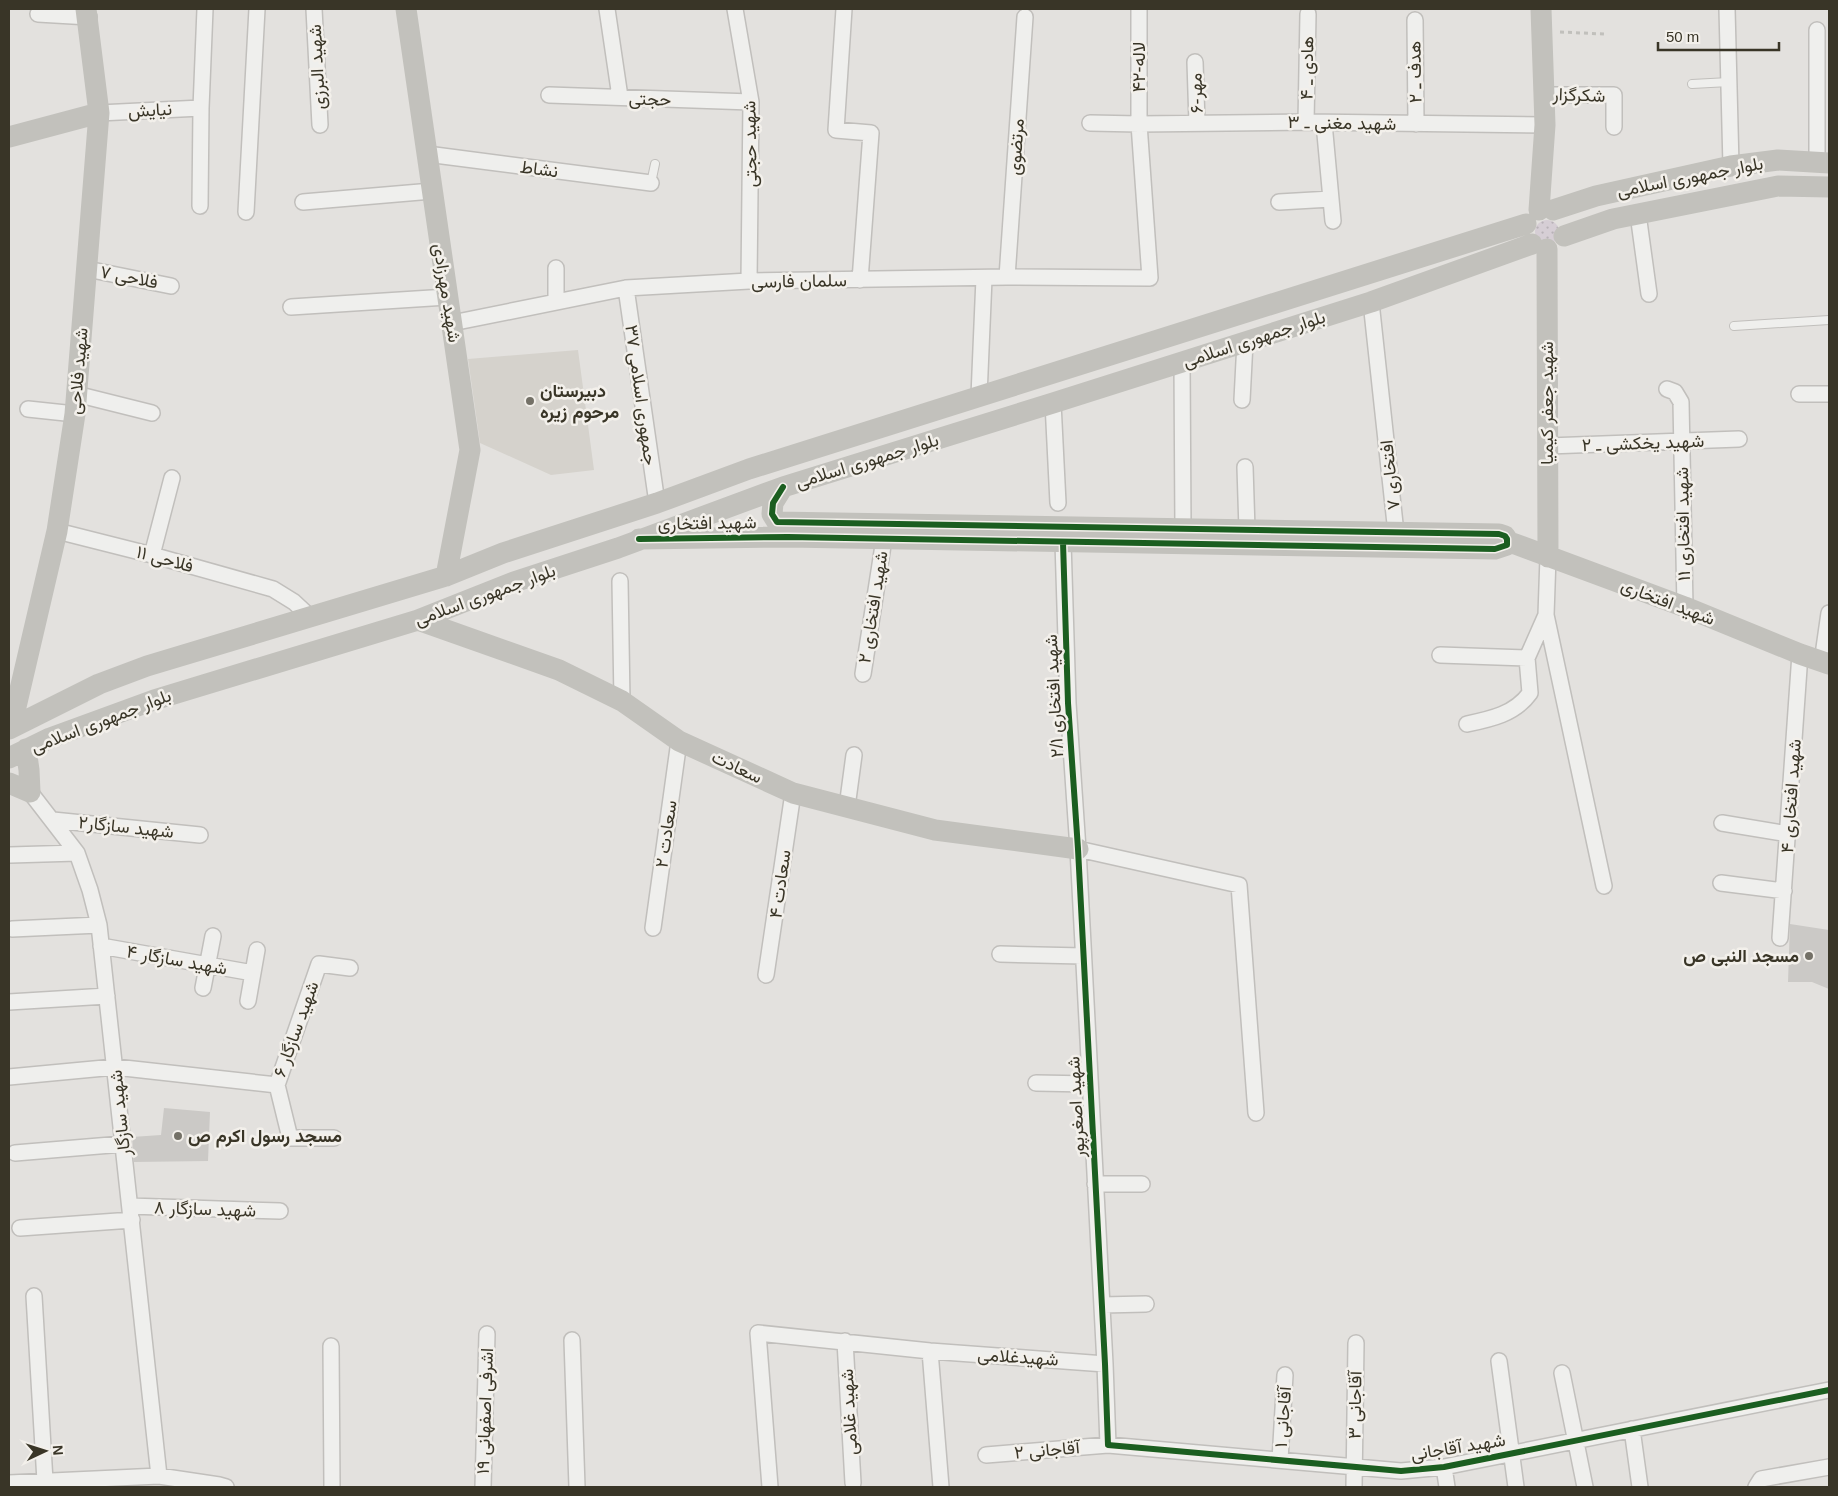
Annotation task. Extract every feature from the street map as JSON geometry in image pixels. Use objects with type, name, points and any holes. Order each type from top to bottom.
[{"type":"street","points":[[200,206],[205,9]]},
{"type":"street","points":[[246,212],[257,9]]},
{"type":"street","name":"شهید البرزی","points":[[314,9],[320,125]]},
{"type":"street","name":"شهید مهرزادی","points":[[406,9],[470,450],[446,576]]},
{"type":"street","points":[[607,9],[620,97]]},
{"type":"street","name":"شهید حجتی","points":[[735,9],[751,102],[750,281]]},
{"type":"street","points":[[844,9],[836,130],[871,133],[860,280]]},
{"type":"street","name":"لاله-۴۲","points":[[1140,9],[1139,124],[1150,278]]},
{"type":"street","points":[[1539,215],[1559,214],[1564,221],[1564,236],[1557,246],[1539,247],[1526,235],[1539,215],[1545,125],[1541,9]]},
{"type":"street","points":[[1726,9],[1731,166]]},
{"type":"street","points":[[38,14],[88,13]]},
{"type":"street","name":"شهید فلاحی","points":[[10,728],[56,531],[76,404],[99,113],[88,13]]},
{"type":"street","name":"هادی ـ ۴","points":[[1306,122],[1308,14]]},
{"type":"street","name":"مرتضوی","points":[[1007,278],[1025,17]]},
{"type":"street","name":"هدف ـ ۲","points":[[1414,20],[1416,124]]},
{"type":"street","points":[[1818,30],[1823,163]]},
{"type":"street","name":"مهر-۶","points":[[1195,62],[1196,123]]},
{"type":"street","name":"حجتی","points":[[549,95],[751,102]]},
{"type":"street","name":"شکرگزار","points":[[1544,95],[1614,95],[1614,127]]},
{"type":"street","name":"نیایش","points":[[99,113],[201,108]]},
{"type":"street","points":[[9,136],[99,113]]},
{"type":"street","name":"شهید مغنی ـ ۳","points":[[1090,123],[1306,122],[1545,125]]},
{"type":"street","points":[[1324,123],[1333,221]]},
{"type":"street","name":"نشاط","points":[[427,154],[651,183]]},
{"type":"street","name":"بلوار جمهوری اسلامی","points":[[10,728],[99,684],[147,666],[446,576],[503,553],[657,503],[749,469],[1596,196],[1731,166],[1778,160],[1823,163]]},
{"type":"street","name":"بلوار جمهوری اسلامی","points":[[1564,236],[1602,222],[1778,186],[1829,187]]},
{"type":"street","points":[[304,202],[432,191]]},
{"type":"street","points":[[1596,196],[1588,210],[1589,215],[1593,219],[1602,222]]},
{"type":"street","points":[[1279,202],[1330,199]]},
{"type":"street","points":[[1638,214],[1649,294]]},
{"type":"street","name":"بلوار جمهوری اسلامی","points":[[18,754],[50,738],[154,700],[418,620],[514,582],[783,487],[1054,403],[1539,247]]},
{"type":"street","name":"شهید جعفر کیمیا","points":[[1539,247],[1548,446],[1548,557]]},
{"type":"street","points":[[556,268],[556,302]]},
{"type":"street","name":"فلاحی ۷","points":[[87,269],[171,286]]},
{"type":"street","points":[[979,396],[984,278]]},
{"type":"street","name":"سلمان فارسی","points":[[452,323],[626,288],[750,281],[1150,278]]},
{"type":"street","name":"جمهوری اسلامی ۳۷","points":[[626,288],[657,503]]},
{"type":"street","points":[[291,307],[447,296]]},
{"type":"street","name":"افتخاری ۷","points":[[1371,302],[1396,533]]},
{"type":"street","points":[[1242,400],[1245,342]]},
{"type":"street","points":[[1182,362],[1183,530]]},
{"type":"street","name":"شهید افتخاری ۱۱","points":[[1667,389],[1675,392],[1681,402],[1685,607]]},
{"type":"street","points":[[1799,394],[1829,394]]},
{"type":"street","points":[[1054,403],[1058,503]]},
{"type":"street","points":[[28,409],[76,404],[152,413]]},
{"type":"street","name":"شهید یخکشی ـ ۲","points":[[1548,446],[1739,439]]},
{"type":"street","points":[[1246,467],[1247,530]]},
{"type":"street","points":[[152,555],[172,478]]},
{"type":"street","points":[[783,487],[773,503],[772,514],[777,522],[792,530],[1247,530],[1499,534],[1505,536],[1501,545]]},
{"type":"street","name":"شهید افتخاری","points":[[638,539],[792,530],[884,539],[1501,545],[1548,557],[1685,607],[1826,663]]},
{"type":"street","name":"فلاحی ۱۱","points":[[56,531],[152,555],[272,589],[294,602],[309,616]]},
{"type":"street","points":[[564,533],[555,540],[553,551],[560,560],[570,563]]},
{"type":"street","name":"شهید افتخاری ۲","points":[[863,674],[884,539]]},
{"type":"street","name":"شهید افتخاری ۲/۱","points":[[1063,542],[1068,703],[1078,849]]},
{"type":"street","points":[[503,553],[513,556],[520,563],[520,574],[514,582]]},
{"type":"street","points":[[1548,557],[1546,615],[1604,886]]},
{"type":"street","points":[[620,581],[622,701]]},
{"type":"street","points":[[1826,663],[1829,614]]},
{"type":"street","points":[[1467,724],[1491,718],[1522,704],[1530,693],[1527,658],[1546,615]]},
{"type":"street","name":"سعادت","points":[[418,620],[559,670],[622,701],[679,741],[793,793],[935,830],[1078,849]]},
{"type":"street","name":"شهید افتخاری ۴","points":[[1780,938],[1800,654]]},
{"type":"street","points":[[1440,655],[1527,658]]},
{"type":"street","points":[[147,666],[140,677],[141,692],[146,697],[154,700]]},
{"type":"street","points":[[99,684],[106,687],[111,695],[114,705],[109,717]]},
{"type":"street","name":"سعادت ۲","points":[[653,928],[679,741]]},
{"type":"street","points":[[18,754],[29,770],[30,792]]},
{"type":"street","points":[[847,807],[854,755]]},
{"type":"street","name":"شهید سازگار","points":[[9,782],[30,792],[77,853],[90,890],[99,925],[159,1476]]},
{"type":"street","name":"سعادت ۴","points":[[766,975],[793,793]]},
{"type":"street","name":"شهید سازگار۲","points":[[53,820],[200,835]]},
{"type":"street","points":[[1722,823],[1788,834]]},
{"type":"street","points":[[1078,849],[1239,885],[1256,1114]]},
{"type":"street","name":"شهید اصغرپور","points":[[1078,849],[1105,1364]]},
{"type":"street","points":[[10,855],[77,853]]},
{"type":"street","points":[[1721,883],[1784,891]]},
{"type":"street","points":[[12,929],[99,925]]},
{"type":"street","points":[[203,988],[213,936]]},
{"type":"street","name":"شهید سازگار ۴","points":[[101,946],[253,973]]},
{"type":"street","points":[[248,1001],[257,950]]},
{"type":"street","points":[[1000,954],[1083,956]]},
{"type":"street","name":"شهید سازگار ۶","points":[[9,1077],[115,1067],[277,1085],[319,964],[350,968]]},
{"type":"street","points":[[9,1002],[107,996]]},
{"type":"street","points":[[1036,1083],[1090,1084]]},
{"type":"street","points":[[277,1085],[290,1138],[334,1138]]},
{"type":"street","points":[[15,1153],[123,1144]]},
{"type":"street","points":[[1095,1184],[1142,1184]]},
{"type":"street","name":"شهید سازگار ۸","points":[[20,1228],[131,1213],[280,1211]]},
{"type":"street","points":[[34,1296],[46,1481]]},
{"type":"street","points":[[1102,1304],[1146,1304]]},
{"type":"street","name":"شهیدغلامی","points":[[770,1487],[758,1333],[930,1351],[1105,1364]]},
{"type":"street","name":"اشرفی اصفهانی ۱۹","points":[[483,1487],[487,1334]]},
{"type":"street","points":[[572,1340],[577,1487]]},
{"type":"street","name":"شهید غلامی","points":[[845,1341],[853,1483]]},
{"type":"street","name":"آقاجانی ۳","points":[[1354,1487],[1356,1343]]},
{"type":"street","points":[[332,1346],[332,1487]]},
{"type":"street","points":[[930,1351],[941,1487]]},
{"type":"street","points":[[1499,1360],[1516,1487]]},
{"type":"street","points":[[1105,1364],[1108,1445]]},
{"type":"street","points":[[1562,1373],[1585,1487]]},
{"type":"street","name":"آقاجانی ۱","points":[[1280,1460],[1285,1375]]},
{"type":"street","name":"شهید آقاجانی","points":[[1108,1445],[1401,1471],[1444,1467],[1513,1454],[1829,1390]]},
{"type":"street","points":[[1632,1429],[1640,1487]]},
{"type":"street","name":"آقاجانی ۲","points":[[986,1455],[1108,1445]]},
{"type":"street","points":[[1444,1467],[1447,1487]]},
{"type":"street","points":[[1756,1487],[1761,1479],[1829,1467]]},
{"type":"street","points":[[9,1483],[46,1481],[77,1484],[159,1476],[221,1486]]},
{"type":"lane","points":[[1692,84],[1729,82]]},
{"type":"lane","points":[[651,183],[654,164]]},
{"type":"lane","points":[[1734,326],[1829,320]]},
{"type":"path","points":[[1542,32],[1604,34]]},
{"type":"shaded area","points":[[1547,220],[1555,224],[1559,232],[1555,240],[1547,244],[1539,240],[1535,232],[1539,224]]},
{"type":"shaded area","name":"دبیرستان مرحوم زیره","points":[[578,350],[594,470],[551,475],[480,443],[468,359]]},
{"type":"building","name":"مسجد النبی ص","points":[[1790,924],[1829,930],[1829,989],[1812,982],[1788,982]]},
{"type":"building","name":"مسجد رسول اکرم ص","points":[[164,1108],[210,1112],[208,1161],[134,1162],[132,1137],[161,1135]]},
{"type":"cycle path","points":[[639,539],[788,537],[1495,549],[1507,545],[1505,536],[1499,534],[777,522],[772,514],[773,503],[783,487]]},
{"type":"cycle path","points":[[1063,542],[1068,703],[1078,849],[1108,1445],[1401,1471],[1444,1467],[1829,1390]]},
{"type":"place","name":"دبیرستان مرحوم زیره","points":[[530,401]]},
{"type":"place","name":"مسجد النبی ص","points":[[1809,956]]},
{"type":"place","name":"مسجد رسول اکرم ص","points":[[178,1136]]}]
